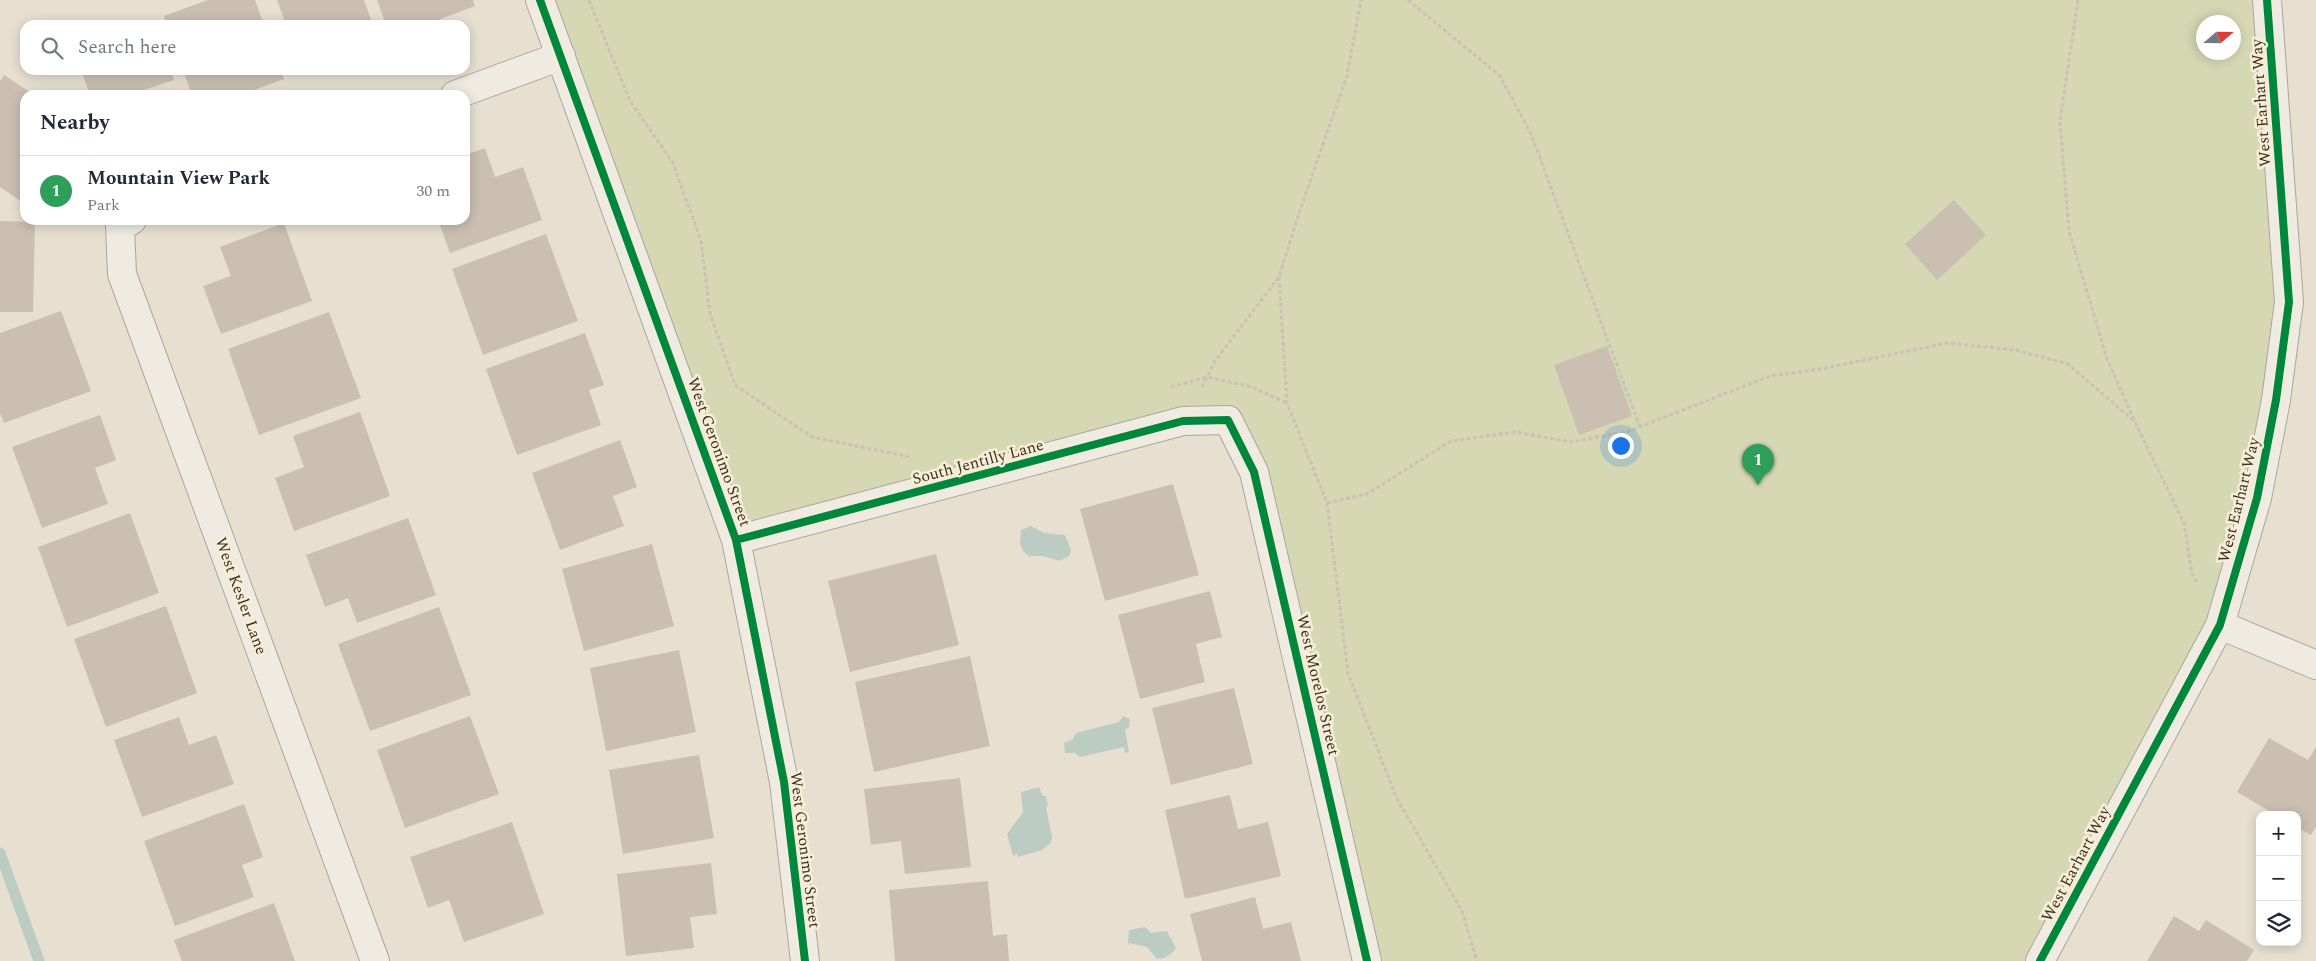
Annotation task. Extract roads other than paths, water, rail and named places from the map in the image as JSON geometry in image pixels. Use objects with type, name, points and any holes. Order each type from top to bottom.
[{"type":"street","name":"West Geronimo Street","points":[[540,0],[736,540],[784,782],[804,961]]},
{"type":"street","name":"West Earhart Way","points":[[2040,961],[2220,625],[2257,498],[2276,400],[2289,302],[2267,0]]},
{"type":"street","points":[[469,90],[561,56]]},
{"type":"street","name":"West Kesler Lane","points":[[126,225],[122,274],[375,961]]},
{"type":"street","name":"South Jentilly Lane","points":[[736,540],[1183,421],[1228,420]]},
{"type":"street","name":"West Morelos Street","points":[[1228,420],[1254,472],[1367,961]]},
{"type":"street","points":[[2220,625],[2316,665]]},
{"type":"waterway","points":[[0,853],[39,961]]},
{"type":"place","name":"Mountain View Park","points":[[1758,485]]}]
